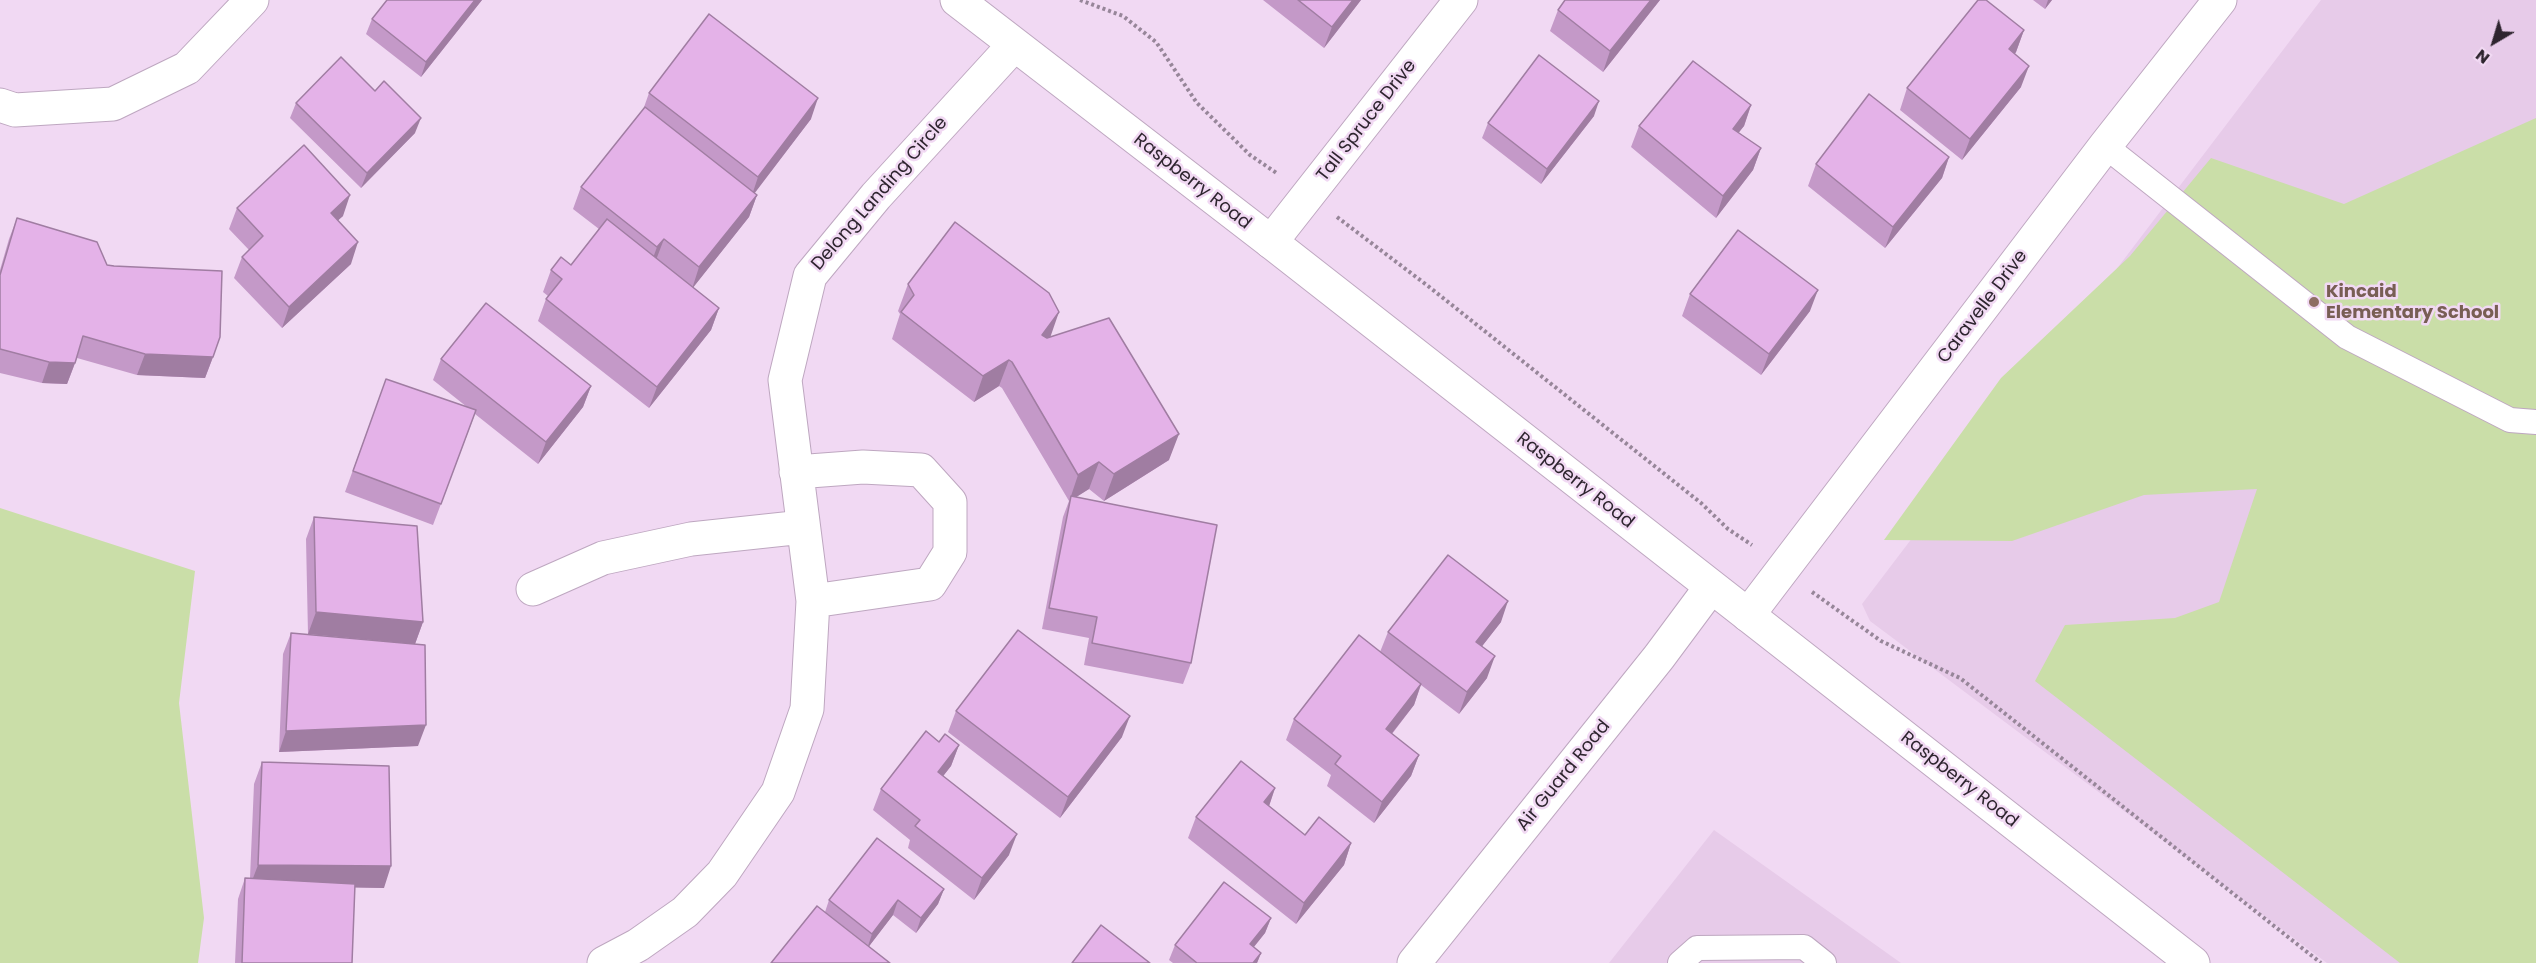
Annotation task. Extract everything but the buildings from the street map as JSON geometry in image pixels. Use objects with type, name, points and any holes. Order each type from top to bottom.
[{"type":"street","points":[[0,105],[15,110],[113,104],[187,68],[252,0]]},
{"type":"street","name":"Raspberry Road","points":[[957,0],[1271,242],[2193,963]]},
{"type":"street","name":"Tall Spruce Drive","points":[[1271,242],[1461,0]]},
{"type":"street","name":"Caravelle Drive","points":[[1748,615],[2105,146],[2220,0]]},
{"type":"street","name":"Delong Landing Circle","points":[[604,963],[638,945],[685,912],[722,874],[778,792],[807,709],[813,601],[785,380],[810,276],[876,196],[1014,45]]},
{"type":"street","points":[[796,472],[863,467],[921,470],[950,502],[950,552],[930,584],[813,601]]},
{"type":"street","points":[[533,589],[614,556],[691,539],[803,527]]},
{"type":"street","name":"Air Guard Road","points":[[1414,963],[1659,657],[1711,587]]},
{"type":"lane","points":[[2105,146],[2347,337],[2510,420],[2536,422]]},
{"type":"lane","points":[[1680,963],[1697,948],[1804,947],[1824,963]]},
{"type":"path","points":[[1080,0],[1123,16],[1156,42],[1197,103],[1250,155],[1309,195],[1446,300],[1682,489],[1728,529],[1784,566],[1844,617],[1881,641],[1960,678],[2321,963]]},
{"type":"shaded area","name":"Kincaid Elementary School","points":[[2321,0],[2536,0],[2536,963],[2327,963],[1870,621],[1862,604]]},
{"type":"shaded area","points":[[1714,830],[1901,963],[1609,963]]},
{"type":"green space","name":"Kincaid Elementary School","points":[[2536,118],[2536,963],[2400,963],[2035,681],[2065,625],[2175,618],[2219,602],[2257,489],[2144,495],[2012,541],[1884,540],[2001,378],[2130,256],[2211,158],[2344,204]]},
{"type":"green space","points":[[0,508],[195,571],[179,703],[204,918],[198,963],[0,963]]},
{"type":"place","name":"Kincaid Elementary School","points":[[2314,302]]}]
